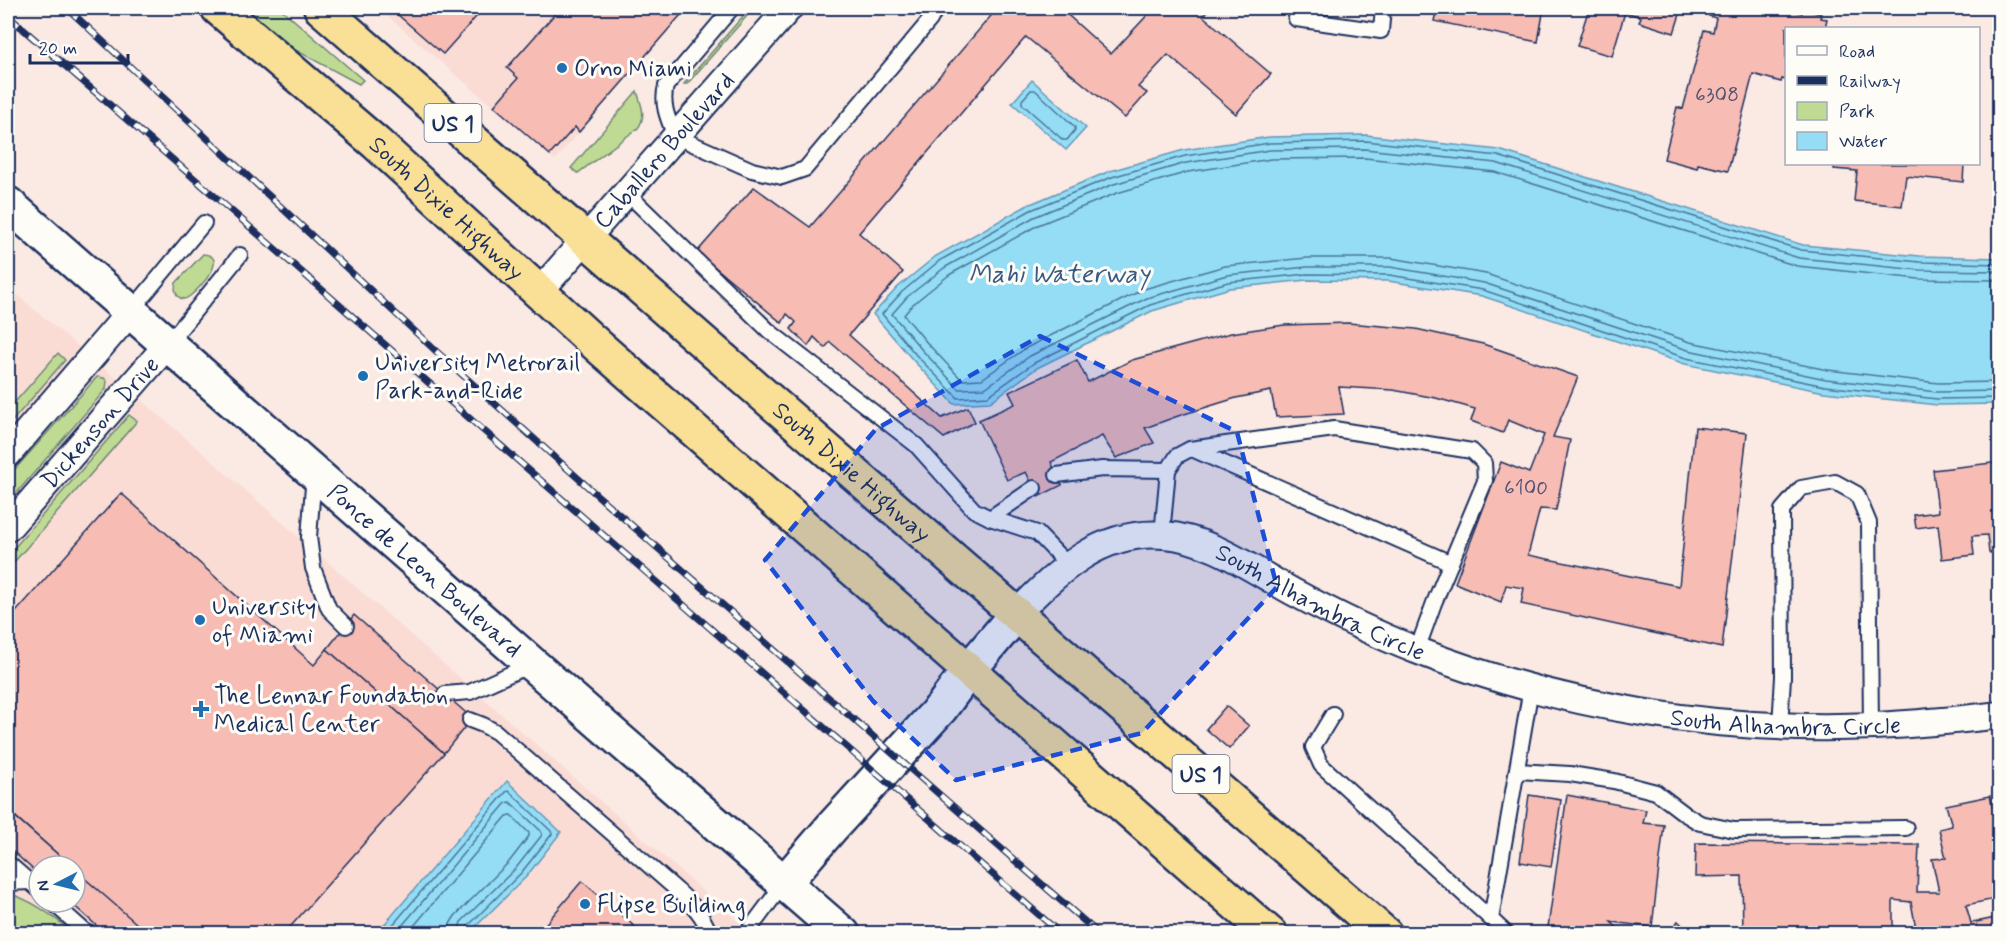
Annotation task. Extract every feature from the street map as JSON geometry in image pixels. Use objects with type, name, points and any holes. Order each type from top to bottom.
[{"type":"highway","name":"South Dixie Highway","points":[[218,8],[376,143],[539,292],[1270,933]]},
{"type":"highway","name":"South Dixie Highway","points":[[321,8],[1385,933]]},
{"type":"street","name":"Caballero Boulevard","points":[[539,292],[789,8]]},
{"type":"street","name":"Ponce de Leon Boulevard","points":[[8,204],[532,664],[843,933]]},
{"type":"street","name":"Dickenson Drive","points":[[8,454],[131,311]]},
{"type":"street","name":"Dickenson Drive","points":[[8,528],[168,344]]},
{"type":"street","name":"South Alhambra Circle","points":[[784,883],[941,708],[969,670],[1039,590],[1084,554],[1123,538],[1162,535],[1178,537],[1216,550],[1349,621],[1417,650],[1532,688],[1602,705],[1647,714],[1780,726],[1871,726],[2000,715]]},
{"type":"lane","points":[[732,8],[666,86],[663,98],[675,136],[752,170],[782,177],[805,169],[930,20],[936,8]]},
{"type":"lane","points":[[1297,8],[1296,19],[1381,31],[1383,8]]},
{"type":"lane","points":[[626,192],[769,331],[916,445],[974,510],[990,518],[1037,533],[1068,565]]},
{"type":"lane","points":[[131,311],[204,224]]},
{"type":"lane","points":[[168,344],[240,255]]},
{"type":"lane","points":[[1162,535],[1168,470],[1176,456],[1190,449],[1334,429],[1472,451],[1484,463],[1485,481],[1417,650]]},
{"type":"lane","points":[[1190,449],[1451,563]]},
{"type":"lane","points":[[1057,475],[1102,469],[1168,470]]},
{"type":"lane","points":[[314,472],[309,537],[313,568],[328,609],[346,627]]},
{"type":"lane","points":[[1780,726],[1783,657],[1782,510],[1801,488],[1835,482],[1857,494],[1869,523],[1871,726]]},
{"type":"lane","points":[[990,518],[1034,488]]},
{"type":"lane","points":[[445,694],[470,692],[532,664]]},
{"type":"lane","points":[[1491,919],[1532,688]]},
{"type":"lane","points":[[1333,714],[1313,747],[1320,765],[1507,933]]},
{"type":"lane","points":[[470,720],[483,724],[496,732],[678,891],[695,907],[710,933]]},
{"type":"lane","points":[[1517,771],[1570,774],[1614,781],[1656,792],[1700,823],[1734,830],[1906,828]]},
{"type":"lane","points":[[8,862],[27,880]]},
{"type":"lane","points":[[8,883],[27,885]]},
{"type":"lane","points":[[746,933],[784,883]]},
{"type":"lane","points":[[66,914],[88,933]]},
{"type":"highlighted area","points":[[1040,336],[1237,432],[1277,587],[1142,733],[956,780],[873,701],[765,560],[876,429]]},
{"type":"shaded area","points":[[378,8],[687,8],[555,160]]},
{"type":"shaded area","name":"University of Miami","points":[[8,287],[172,426],[751,933],[8,933]]},
{"type":"green space","points":[[244,8],[280,8],[363,80],[359,84],[286,45]]},
{"type":"green space","points":[[750,8],[754,8],[687,84],[684,84]]},
{"type":"green space","points":[[637,91],[643,115],[638,128],[578,173],[571,168]]},
{"type":"green space","points":[[203,254],[211,256],[214,266],[200,287],[190,296],[180,298],[176,290],[176,283]]},
{"type":"green space","points":[[58,353],[65,360],[8,426],[8,410]]},
{"type":"green space","points":[[97,377],[107,381],[106,389],[8,503],[8,477]]},
{"type":"green space","points":[[129,415],[137,421],[8,569],[8,555]]},
{"type":"green space","points":[[16,896],[27,901],[27,914],[49,914],[73,933],[8,933],[8,897]]},
{"type":"water","points":[[1032,80],[1086,128],[1066,150],[1012,103]]},
{"type":"water","name":"Mahi Waterway","points":[[1366,135],[1499,150],[1803,245],[1920,256],[1999,258],[1999,404],[1937,405],[1824,392],[1685,364],[1482,296],[1388,281],[1307,280],[1230,288],[1152,311],[1037,368],[990,402],[954,404],[873,314],[898,287],[936,256],[1028,205],[1110,171],[1184,150],[1269,137]]},
{"type":"water","points":[[507,781],[561,832],[526,877],[469,933],[377,933]]},
{"type":"building","points":[[390,8],[484,8],[443,54]]},
{"type":"building","points":[[560,8],[687,8],[579,132],[575,127],[550,155],[494,106],[518,78],[507,68]]},
{"type":"building","points":[[993,8],[1060,8],[1111,54],[1154,8],[1210,8],[1203,16],[1271,74],[1236,114],[1168,55],[1138,87],[1147,93],[1125,118],[1026,37],[859,233],[903,272],[849,335],[942,418],[968,407],[975,422],[944,438],[830,342],[825,348],[814,337],[808,346],[791,329],[796,322],[787,314],[782,323],[697,252],[754,187],[810,227],[996,10]]},
{"type":"building","points":[[1437,8],[1544,8],[1538,42],[1434,21]]},
{"type":"building","points":[[1589,8],[1682,8],[1674,33],[1639,22],[1641,17],[1625,12],[1612,56],[1577,46]]},
{"type":"building","points":[[1711,8],[1800,8],[1798,12],[1802,13],[1803,9],[1821,14],[1820,18],[1827,19],[1825,27],[1785,27],[1785,80],[1782,79],[1781,82],[1753,74],[1728,171],[1698,164],[1697,168],[1664,159],[1677,107],[1683,109],[1704,30],[1713,32],[1716,18],[1709,16]]},
{"type":"building","points":[[1992,71],[2000,71],[2000,143],[1996,143]]},
{"type":"building","points":[[1835,165],[1964,165],[1963,182],[1906,176],[1902,206],[1854,201],[1857,171],[1834,169]]},
{"type":"building","points":[[1348,323],[1416,329],[1483,344],[1578,377],[1553,437],[1570,440],[1556,510],[1540,509],[1528,555],[1679,586],[1695,427],[1747,433],[1722,648],[1521,604],[1524,588],[1506,585],[1501,602],[1455,583],[1501,462],[1529,473],[1544,435],[1508,420],[1503,433],[1471,421],[1475,409],[1436,398],[1393,390],[1339,387],[1344,414],[1276,417],[1271,391],[1236,398],[1145,428],[1154,443],[1116,458],[1102,436],[1051,462],[1062,485],[1038,497],[1026,472],[1007,480],[979,420],[1015,404],[1009,392],[1077,360],[1088,382],[1132,360],[1231,333],[1284,325]]},
{"type":"building","points":[[2000,462],[2000,552],[1989,553],[1987,535],[1972,536],[1974,555],[1942,559],[1938,525],[1916,528],[1914,515],[1938,512],[1933,470]]},
{"type":"building","name":"The Lennar Foundation Medical Center","points":[[121,493],[314,665],[327,649],[444,753],[284,934],[147,934],[87,881],[87,854],[58,854],[8,810],[8,621]]},
{"type":"building","points":[[354,615],[472,718],[444,753],[327,649]]},
{"type":"building","points":[[1226,706],[1249,726],[1229,749],[1206,729]]},
{"type":"building","points":[[1529,795],[1561,800],[1551,867],[1520,862]]},
{"type":"building","points":[[1567,795],[1646,810],[1643,823],[1664,825],[1652,927],[1611,922],[1624,934],[1547,934]]},
{"type":"building","points":[[1990,796],[2000,840],[2000,898],[1966,905],[1971,923],[2000,917],[2000,934],[1917,934],[1911,902],[1893,900],[1893,934],[1743,934],[1742,876],[1695,877],[1696,843],[1919,845],[1917,892],[1939,892],[1932,859],[1946,858],[1939,829],[1952,826],[1946,805]]},
{"type":"building","points":[[13,815],[57,854],[27,854],[27,864],[8,847],[8,822]]},
{"type":"building","points":[[87,880],[144,930],[141,934],[106,934],[84,914],[87,914]]},
{"type":"building","name":"Flipse Building","points":[[582,881],[642,933],[642,934],[537,934]]},
{"type":"building","points":[[1678,921],[1691,934],[1668,934]]},
{"type":"railway","points":[[67,8],[437,352],[1099,934]]},
{"type":"railway","points":[[8,16],[1061,934]]},
{"type":"place","name":"Orno Miami","points":[[562,68]]},
{"type":"place","name":"University Metrorail Park-and-Ride","points":[[363,376]]},
{"type":"place","name":"University of Miami","points":[[200,620]]},
{"type":"place","name":"The Lennar Foundation Medical Center","points":[[201,709]]},
{"type":"place","name":"Flipse Building","points":[[585,904]]}]
